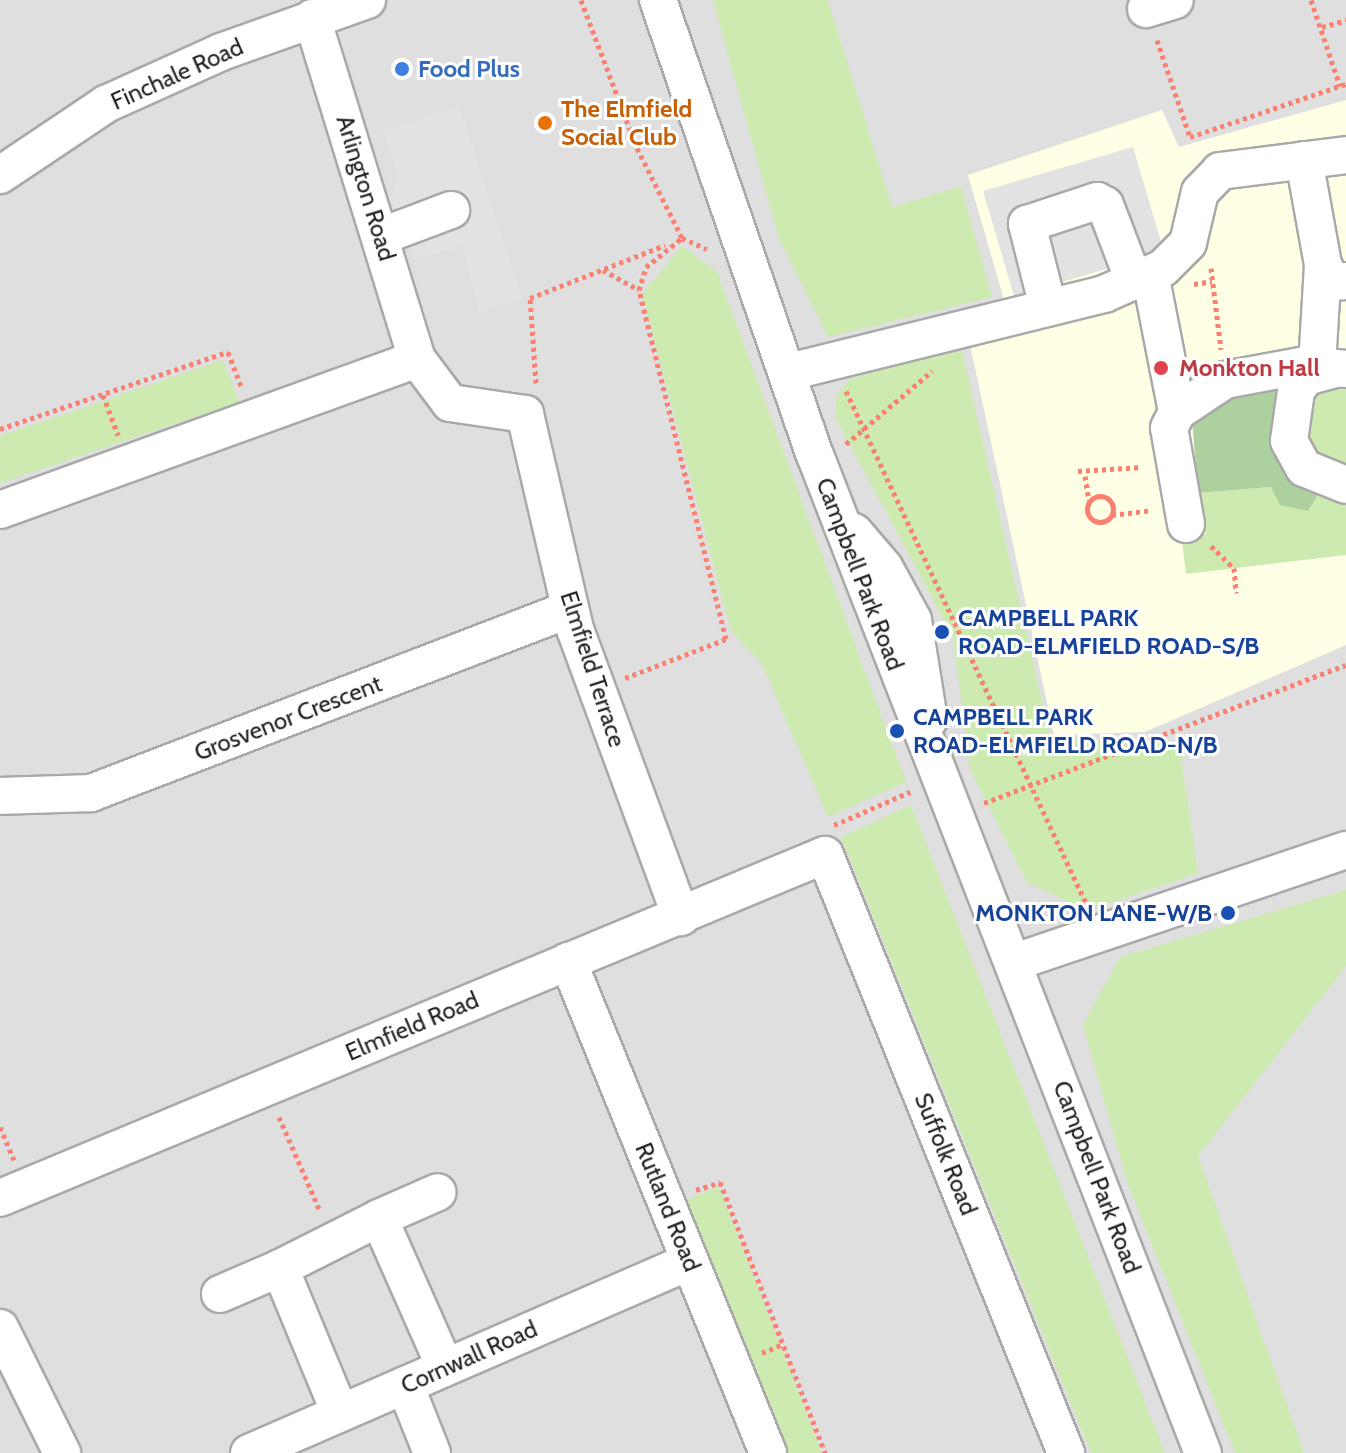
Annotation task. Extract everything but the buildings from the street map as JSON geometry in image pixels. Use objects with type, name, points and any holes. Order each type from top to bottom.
[{"type":"street","name":"Campbell Park Road","points":[[658,0],[789,372],[815,455],[932,763],[1015,962],[1203,1453]]},
{"type":"street","name":"Finchale Road","points":[[0,175],[106,104],[341,6]]},
{"type":"street","name":"Arlington Road","points":[[341,6],[382,236],[417,359]]},
{"type":"street","points":[[789,372],[1048,307],[1142,277],[1188,243],[1200,192],[1220,171],[1346,155]]},
{"type":"street","points":[[1304,160],[1335,273],[1333,368]]},
{"type":"street","points":[[1048,307],[1027,224],[1097,201],[1105,205],[1142,277],[1177,412]]},
{"type":"street","points":[[382,236],[451,210]]},
{"type":"street","points":[[0,510],[417,359],[450,403],[525,414]]},
{"type":"street","points":[[1186,524],[1167,476],[1169,428],[1177,412],[1225,380],[1333,368]]},
{"type":"street","points":[[1333,368],[1306,377],[1296,391],[1289,441],[1304,468],[1346,485]]},
{"type":"street","name":"Elmfield Terrace","points":[[525,414],[570,609],[681,917]]},
{"type":"street","name":"Grosvenor Crescent","points":[[0,796],[91,793],[570,609]]},
{"type":"street","points":[[1015,962],[1346,850]]},
{"type":"street","name":"Elmfield Road","points":[[0,1198],[825,855]]},
{"type":"street","name":"Suffolk Road","points":[[825,855],[1066,1453]]},
{"type":"street","name":"Rutland Road","points":[[568,961],[768,1453]]},
{"type":"street","points":[[220,1294],[438,1192]]},
{"type":"street","points":[[379,1218],[445,1367]]},
{"type":"street","name":"Cornwall Road","points":[[249,1453],[690,1261]]},
{"type":"street","points":[[280,1268],[340,1413]]},
{"type":"street","points":[[0,1328],[62,1453]]},
{"type":"street","points":[[405,1385],[432,1453]]},
{"type":"path","points":[[581,0],[637,148],[682,238],[730,267],[750,263]]},
{"type":"path","points":[[1160,5],[1190,137],[1343,85],[1311,0]]},
{"type":"path","points":[[1322,27],[1346,20]]},
{"type":"path","points":[[525,414],[537,398],[530,298],[682,238]]},
{"type":"path","points":[[597,689],[726,639],[639,290],[646,267],[669,243]]},
{"type":"path","points":[[1209,254],[1225,380]]},
{"type":"path","points":[[602,270],[639,290]]},
{"type":"path","points":[[0,429],[228,352],[255,418]]},
{"type":"path","points":[[832,361],[1036,787],[1099,933]]},
{"type":"path","points":[[815,455],[866,434],[940,364]]},
{"type":"path","points":[[1078,471],[1085,476],[1167,476]]},
{"type":"path","points":[[1085,476],[1090,517],[1109,519],[1109,498],[1089,501]]},
{"type":"path","points":[[1186,524],[1234,568],[1236,593]]},
{"type":"path","points":[[1036,787],[1346,665]]},
{"type":"path","points":[[825,855],[833,826],[908,789]]},
{"type":"path","points":[[266,1087],[333,1241]]},
{"type":"path","points":[[664,1199],[720,1182],[825,1453]]},
{"type":"shaded area","points":[[0,0],[1346,0],[1346,1453],[0,1453]]},
{"type":"shaded area","name":"Monkton Hall","points":[[1346,100],[1346,645],[1145,732],[1054,735],[963,312],[1004,300],[968,175],[1162,110],[1179,147]]},
{"type":"shaded area","points":[[459,106],[522,298],[480,312],[462,246],[415,259],[391,201],[398,173],[382,130]]},
{"type":"shaded area","points":[[1133,147],[1164,252],[1014,296],[983,191]]},
{"type":"green space","points":[[713,0],[828,0],[892,207],[961,186],[992,297],[828,337],[778,236]]},
{"type":"green space","points":[[682,246],[717,272],[906,782],[828,817],[761,662],[731,631],[642,294]]},
{"type":"green space","points":[[961,347],[1051,740],[1179,743],[1198,873],[1087,911],[1027,882],[970,769],[953,637],[835,417],[836,398],[849,379]]},
{"type":"green space","points":[[223,360],[239,402],[0,483],[0,436]]},
{"type":"green space","points":[[1287,381],[1279,463],[1320,491],[1308,511],[1280,505],[1271,487],[1198,493],[1192,420],[1226,393]]},
{"type":"green space","points":[[1346,383],[1346,472],[1314,455],[1303,430],[1310,391]]},
{"type":"green space","points":[[1271,487],[1346,498],[1346,555],[1186,574],[1182,541],[1206,534],[1198,493]]},
{"type":"green space","points":[[911,805],[1165,1453],[1091,1453],[841,837]]},
{"type":"green space","points":[[1346,890],[1346,966],[1198,1156],[1304,1453],[1235,1453],[1127,1182],[1083,1025],[1120,957]]},
{"type":"green space","points":[[719,1187],[822,1453],[779,1453],[678,1203]]},
{"type":"place","name":"Food Plus","points":[[402,69]]},
{"type":"place","name":"The Elmfield Social Club","points":[[545,123]]},
{"type":"place","name":"Monkton Hall","points":[[1161,368]]},
{"type":"place","name":"CAMPBELL PARK ROAD-ELMFIELD ROAD-S/B","points":[[942,632]]},
{"type":"place","name":"CAMPBELL PARK ROAD-ELMFIELD ROAD-N/B","points":[[897,731]]},
{"type":"place","name":"MONKTON LANE-W/B","points":[[1228,913]]}]
